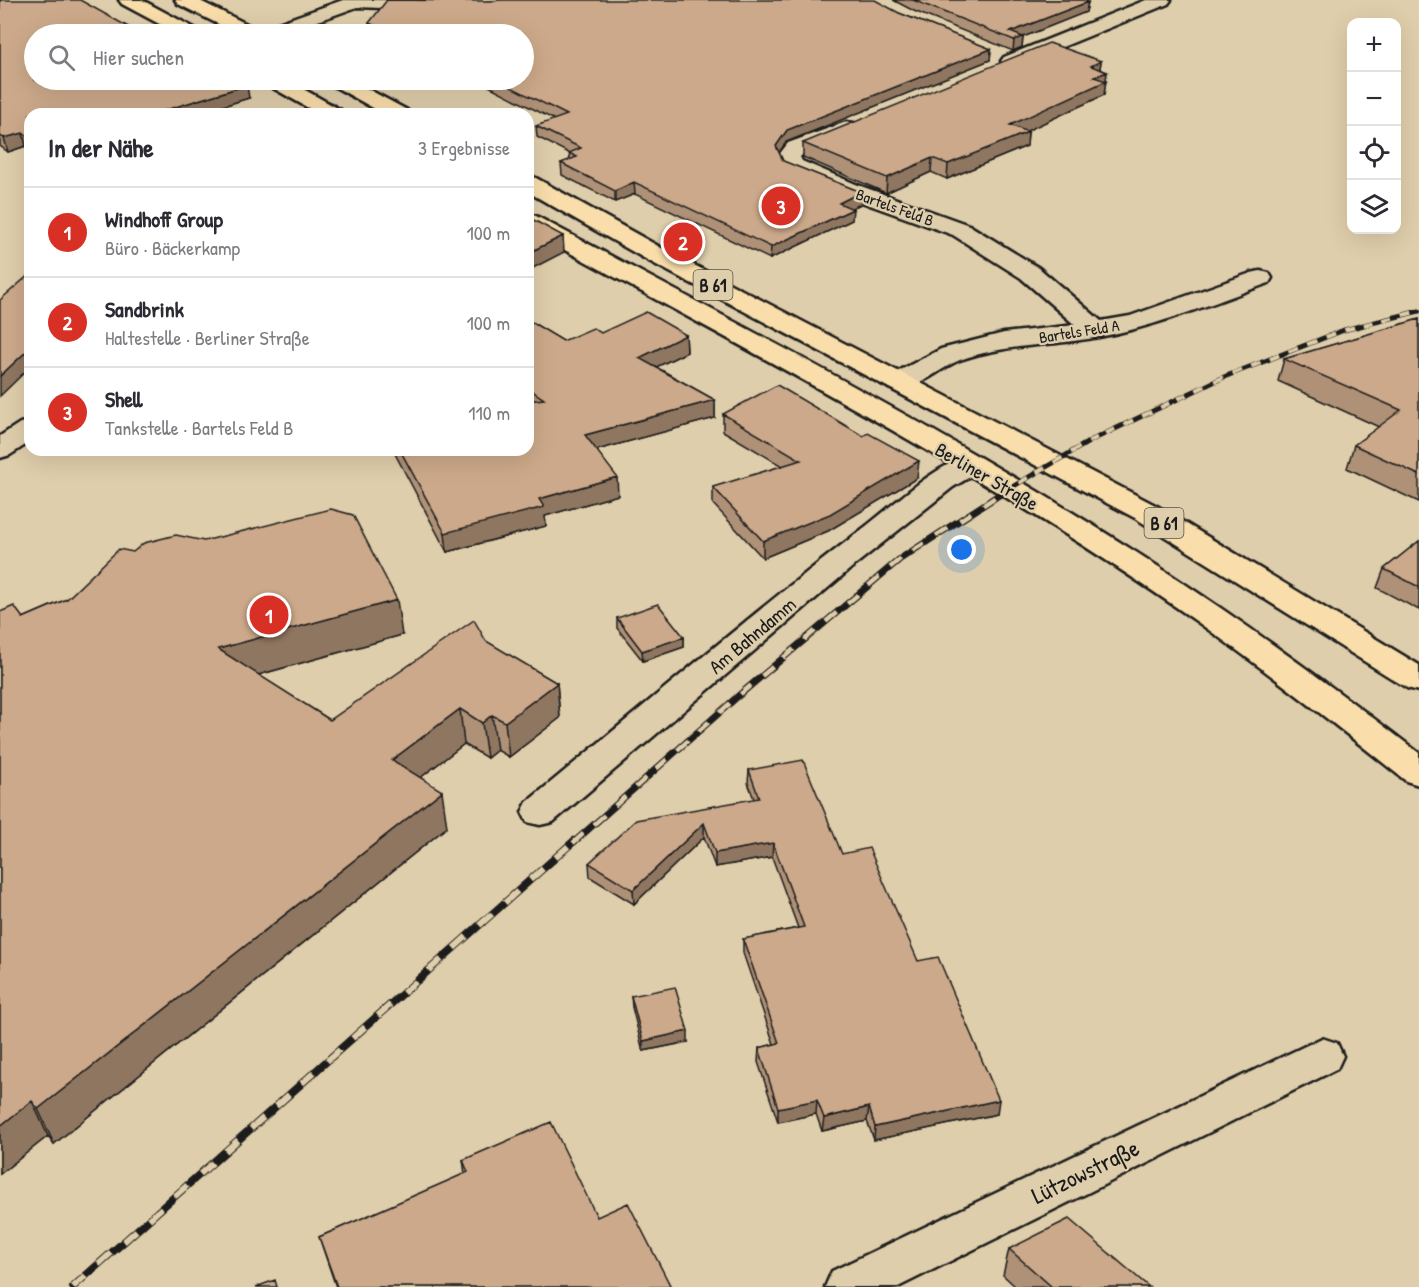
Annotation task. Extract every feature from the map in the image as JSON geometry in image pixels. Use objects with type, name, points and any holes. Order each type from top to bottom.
[{"type":"main road","points":[[128,0],[172,24]]},
{"type":"main road","points":[[184,0],[232,24]]},
{"type":"main road","points":[[291,90],[323,108]]},
{"type":"main road","points":[[356,90],[389,108]]},
{"type":"main road","name":"Berliner Straße","points":[[534,186],[658,256],[1146,512],[1419,680]]},
{"type":"main road","name":"Berliner Straße","points":[[534,224],[813,375],[1083,533],[1227,627],[1371,732],[1419,772]]},
{"type":"street","points":[[991,60],[1012,60],[1162,0]]},
{"type":"street","points":[[342,24],[356,13],[357,1]]},
{"type":"street","points":[[293,24],[357,1],[446,3]]},
{"type":"street","name":"Bartels Feld B","points":[[861,122],[796,148],[789,156],[792,165],[850,190],[961,230],[1030,273],[1096,330]]},
{"type":"street","name":"Bartels Feld A","points":[[899,382],[950,355],[1004,341],[1096,330],[1136,322],[1260,278]]},
{"type":"street","points":[[0,449],[24,433]]},
{"type":"street","name":"Am Bahndamm","points":[[540,812],[844,557],[943,481],[970,465]]},
{"type":"street","name":"Lützowstraße","points":[[849,1287],[1322,1056]]},
{"type":"building","points":[[0,0],[80,0],[123,24],[24,24],[24,90],[231,90],[172,108],[24,108],[24,134],[4,138],[0,136]]},
{"type":"building","points":[[387,0],[875,0],[899,13],[991,49],[787,130],[776,146],[783,161],[861,192],[839,203],[853,209],[771,247],[634,182],[615,191],[561,163],[577,157],[569,153],[581,148],[536,126],[567,115],[517,90],[534,90],[534,24],[369,23]]},
{"type":"building","points":[[913,0],[1084,0],[1088,2],[1010,32],[1023,37],[1014,40]]},
{"type":"building","points":[[1049,43],[1101,61],[1091,66],[1107,72],[1094,77],[1106,81],[1010,125],[1028,132],[948,164],[932,158],[887,178],[803,143]]},
{"type":"building","points":[[534,220],[563,236],[534,250]]},
{"type":"building","points":[[24,279],[24,354],[0,376],[0,300]]},
{"type":"building","points":[[646,312],[686,335],[639,358],[715,400],[585,435],[617,477],[539,499],[544,507],[445,533],[403,456],[534,456],[534,400],[544,399],[534,392],[534,324],[563,341],[593,328],[601,333]]},
{"type":"building","points":[[1419,319],[1419,475],[1354,445],[1401,410],[1284,359]]},
{"type":"building","points":[[777,385],[863,436],[868,433],[919,461],[830,514],[763,541],[713,487],[801,460],[723,414]]},
{"type":"building","points":[[331,509],[353,515],[397,600],[218,649],[330,720],[474,620],[486,641],[557,683],[505,722],[492,715],[482,723],[460,709],[392,760],[442,791],[38,1109],[32,1101],[0,1126],[0,612],[14,606],[23,618],[67,599],[119,549],[133,552],[144,543],[176,535],[204,541]]},
{"type":"building","points":[[1419,541],[1419,587],[1384,569]]},
{"type":"building","points":[[658,604],[684,637],[642,651],[617,618]]},
{"type":"building","points":[[803,760],[842,854],[869,848],[918,961],[938,957],[999,1100],[875,1127],[869,1107],[824,1118],[817,1100],[778,1108],[759,1048],[779,1043],[743,939],[804,927],[773,843],[715,853],[704,823],[633,890],[589,863],[636,820],[759,798],[749,770]]},
{"type":"building","points":[[675,987],[688,1031],[643,1041],[631,996]]},
{"type":"building","points":[[551,1122],[597,1217],[628,1203],[671,1287],[337,1287],[319,1237],[468,1172],[463,1160]]},
{"type":"building","points":[[1069,1219],[1149,1287],[1052,1287],[1009,1249]]},
{"type":"building","points":[[275,1280],[277,1287],[256,1287]]},
{"type":"railway","points":[[1002,493],[1092,440],[1224,377],[1344,330],[1419,311]]},
{"type":"railway","points":[[573,843],[737,697],[900,559],[1005,491]]},
{"type":"railway","points":[[73,1287],[574,841]]},
{"type":"place","name":"Shell","points":[[781,206]]},
{"type":"place","name":"Sandbrink","points":[[683,242]]},
{"type":"place","name":"Windhoff Group","points":[[269,615]]}]
